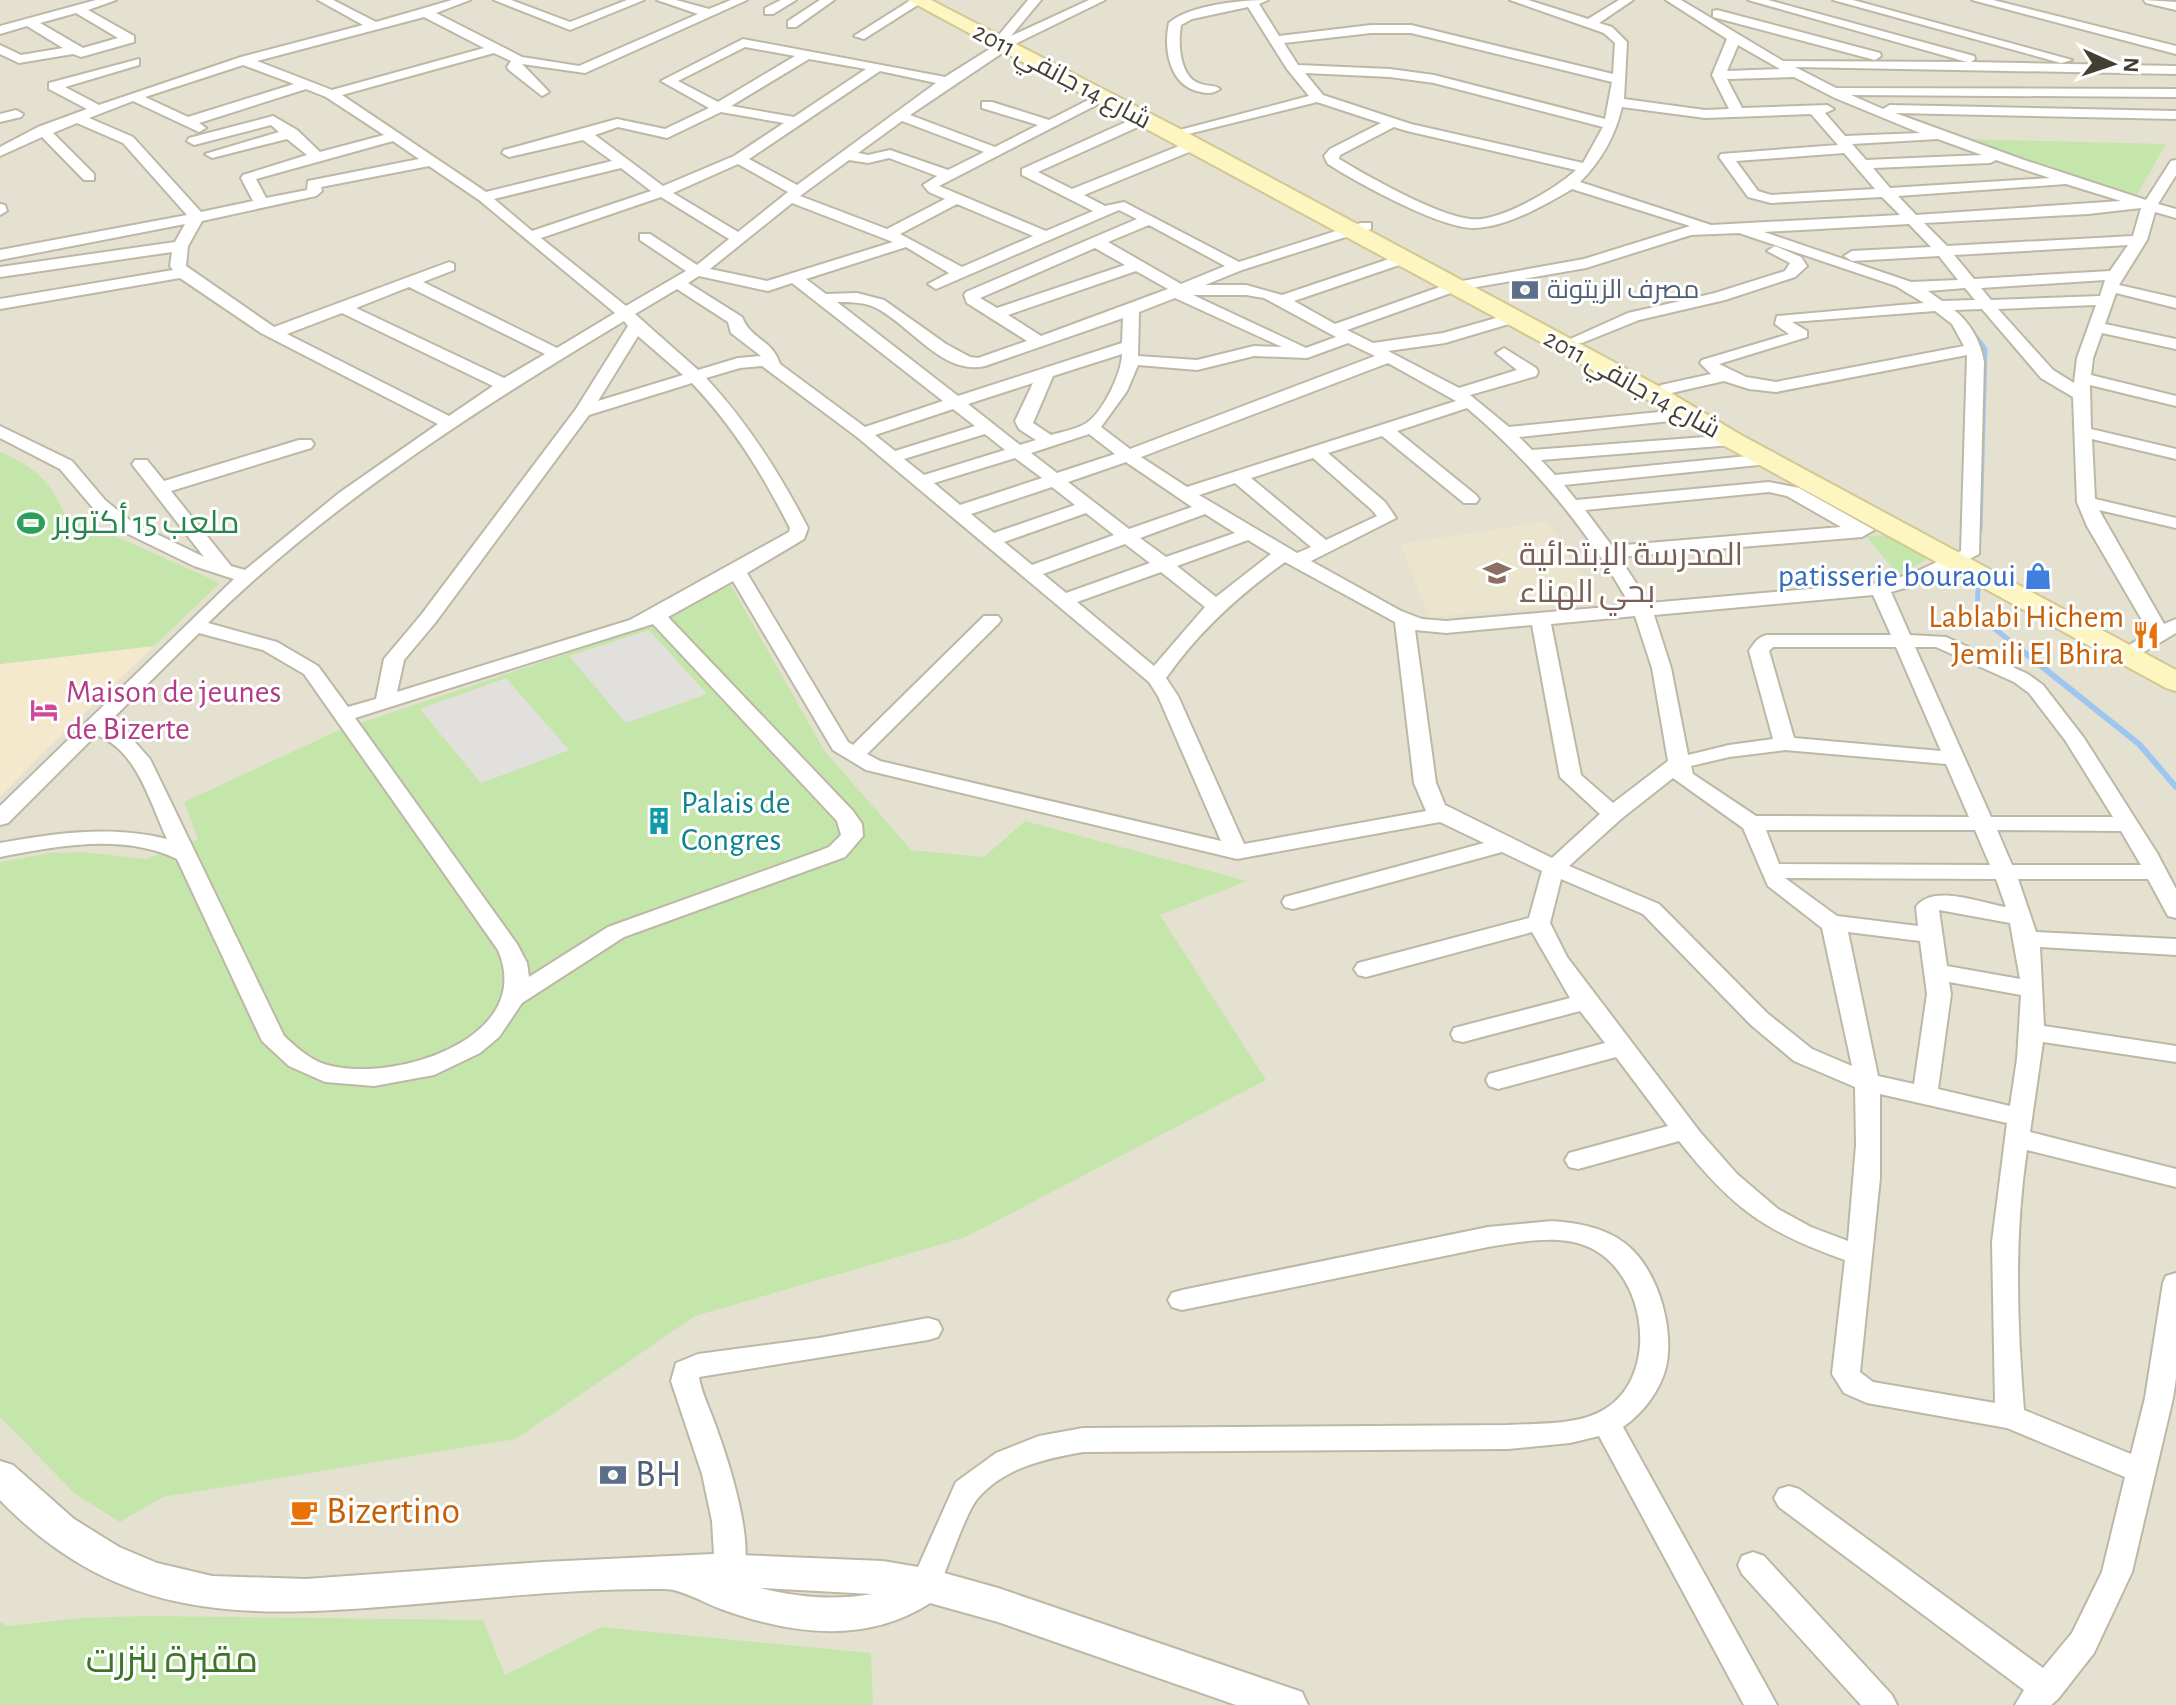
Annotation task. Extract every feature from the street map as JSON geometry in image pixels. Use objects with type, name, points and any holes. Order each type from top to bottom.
[{"type":"main road","name":"شارع 14 جانفي 2011","points":[[917,0],[1007,41],[1464,285],[1576,340],[1962,558]]},
{"type":"main road","name":"شارع 14 جانفي 2011","points":[[935,0],[1103,98],[1187,137]]},
{"type":"main road","name":"شارع 14 جانفي 2011","points":[[1358,228],[1403,259],[1464,285],[1513,318],[1732,440],[1962,558],[2151,640],[2176,663]]},
{"type":"main road","name":"شارع 14 جانفي 2011","points":[[2151,640],[2176,682]]},
{"type":"street","points":[[0,30],[110,0]]},
{"type":"street","points":[[324,0],[376,27]]},
{"type":"street","points":[[0,152],[95,108],[245,61],[464,0]]},
{"type":"street","points":[[500,0],[570,26],[632,2]]},
{"type":"street","points":[[613,0],[632,2]]},
{"type":"street","points":[[663,0],[711,14]]},
{"type":"street","points":[[432,7],[495,49],[519,60],[580,70],[741,0]]},
{"type":"street","points":[[769,11],[790,0]]},
{"type":"street","points":[[792,24],[828,0]]},
{"type":"street","points":[[860,36],[917,0]]},
{"type":"street","points":[[1007,41],[1035,0]]},
{"type":"street","points":[[0,818],[246,577],[345,497],[505,385],[632,320],[898,115],[1007,41],[1099,0]]},
{"type":"street","points":[[1213,89],[1199,88],[1184,80],[1172,41],[1173,27],[1188,16],[1255,0],[1294,69],[1318,98],[1391,123],[1587,168]]},
{"type":"street","points":[[1391,123],[1335,152],[1331,156],[1333,161],[1453,220],[1473,224],[1492,220],[1542,201],[1572,184],[1587,168],[1612,125],[1621,58],[1619,38],[1591,23],[1516,0]]},
{"type":"street","points":[[1591,23],[1627,0]]},
{"type":"street","points":[[1672,0],[1711,16],[1914,66]]},
{"type":"street","points":[[1711,16],[1754,0],[1998,67]]},
{"type":"street","points":[[1839,0],[2094,68]]},
{"type":"street","points":[[1978,0],[2176,50]]},
{"type":"street","points":[[2150,0],[2176,6]]},
{"type":"street","points":[[0,49],[19,59],[74,50],[87,52],[129,39],[78,9]]},
{"type":"street","points":[[1711,16],[1734,37],[1869,107],[2004,158],[2176,214]]},
{"type":"street","points":[[29,22],[74,50]]},
{"type":"street","points":[[1277,40],[1371,29],[1411,29],[1617,79]]},
{"type":"street","points":[[1734,37],[1719,75],[1738,113]]},
{"type":"street","points":[[794,121],[719,108],[668,81],[743,43],[947,81]]},
{"type":"street","points":[[331,94],[495,49]]},
{"type":"street","points":[[509,153],[583,135],[617,123],[667,134],[719,108],[808,54]]},
{"type":"street","points":[[519,60],[514,67],[517,72],[542,92]]},
{"type":"street","points":[[245,61],[331,94],[395,136],[484,197],[632,320],[696,377],[728,411],[775,481],[799,528],[792,539],[656,616],[344,715]]},
{"type":"street","points":[[95,108],[54,86],[134,62]]},
{"type":"street","points":[[1779,62],[2176,70]]},
{"type":"street","points":[[531,236],[662,192],[739,159],[878,67]]},
{"type":"street","points":[[2024,68],[2057,113]]},
{"type":"street","points":[[1294,69],[1390,73],[1434,79],[1612,125]]},
{"type":"street","points":[[1719,75],[1802,73]]},
{"type":"street","points":[[187,122],[308,84]]},
{"type":"street","points":[[1834,91],[2176,93]]},
{"type":"street","points":[[135,97],[187,122],[198,135],[273,120],[313,152]]},
{"type":"street","points":[[1045,236],[930,187],[994,151],[1103,98]]},
{"type":"street","points":[[1070,195],[1187,137],[1318,98]]},
{"type":"street","points":[[1615,102],[1692,113],[1869,107],[2176,115]]},
{"type":"street","points":[[987,105],[1048,124]]},
{"type":"street","points":[[1815,110],[1885,191],[1943,251],[1967,284],[2047,374],[2083,386],[2176,401]]},
{"type":"street","points":[[0,118],[16,114]]},
{"type":"street","points":[[898,115],[994,151]]},
{"type":"street","points":[[75,117],[128,140],[197,217]]},
{"type":"street","points":[[1103,210],[1027,172],[1144,119]]},
{"type":"street","points":[[43,130],[89,177]]},
{"type":"street","points":[[212,154],[292,133]]},
{"type":"street","points":[[583,135],[662,192],[739,239]]},
{"type":"street","points":[[230,168],[395,136]]},
{"type":"street","points":[[1943,136],[1726,157],[1753,194],[1763,198],[2073,181]]},
{"type":"street","points":[[261,203],[249,176],[313,152]]},
{"type":"street","points":[[847,155],[868,159],[890,154],[948,175]]},
{"type":"street","points":[[1864,164],[2004,158]]},
{"type":"street","points":[[739,159],[794,194],[908,242],[962,274]]},
{"type":"street","points":[[0,255],[311,193],[315,189],[313,184],[431,161]]},
{"type":"street","points":[[484,197],[623,163]]},
{"type":"street","points":[[2151,640],[2086,502],[2083,386],[2085,358],[2112,287],[2139,240],[2146,205],[2175,168]]},
{"type":"street","points":[[1572,184],[1788,255],[1799,266],[1790,274],[1719,297],[1634,316],[1576,340]]},
{"type":"street","points":[[889,234],[958,198]]},
{"type":"street","points":[[936,284],[1119,205],[1237,267]]},
{"type":"street","points":[[863,433],[1046,373],[1132,352],[1197,365],[1254,351],[1307,353],[1341,334],[1464,285],[1586,263],[1679,234],[1710,228],[2146,205]]},
{"type":"street","points":[[197,217],[180,246],[178,266],[183,273],[274,333],[449,423]]},
{"type":"street","points":[[1038,341],[973,300],[972,295],[1150,219]]},
{"type":"street","points":[[1092,428],[1184,494],[1248,534],[1404,620],[1437,628],[1642,607],[1880,589],[1918,578],[1962,558],[1976,424],[1974,349],[1958,321],[1942,306],[1910,287],[1736,227]]},
{"type":"street","points":[[822,299],[852,297],[883,305],[961,360],[983,362],[1131,310],[1237,267],[1358,228]]},
{"type":"street","points":[[645,237],[696,271],[758,285],[774,284],[908,242]]},
{"type":"street","points":[[1852,256],[2139,240]]},
{"type":"street","points":[[1096,242],[1178,291],[1307,353]]},
{"type":"street","points":[[0,272],[180,246]]},
{"type":"street","points":[[1281,300],[1403,259]]},
{"type":"street","points":[[996,314],[1136,266]]},
{"type":"street","points":[[274,333],[449,267]]},
{"type":"street","points":[[0,304],[183,273]]},
{"type":"street","points":[[794,277],[1215,605]]},
{"type":"street","points":[[410,282],[559,355]]},
{"type":"street","points":[[678,283],[736,320],[737,330],[768,352],[772,364]]},
{"type":"street","points":[[1910,287],[1967,284],[2112,287],[2176,303]]},
{"type":"street","points":[[1974,349],[1765,388],[1727,375],[1708,363],[1771,342],[1797,338],[1801,334],[1783,324],[1783,319],[1985,305],[2112,287]]},
{"type":"street","points":[[1178,291],[1246,290],[1281,300],[1462,398],[1503,433],[1549,481],[1607,552],[1642,607],[1658,656],[1683,777],[1751,823],[1781,887],[1832,923],[1931,935]]},
{"type":"street","points":[[342,307],[505,385]]},
{"type":"street","points":[[920,482],[1092,428],[1119,391],[1132,352],[1131,310]]},
{"type":"street","points":[[1371,348],[1445,338],[1513,318]]},
{"type":"street","points":[[385,703],[394,659],[428,619],[583,411],[632,320]]},
{"type":"street","points":[[2099,327],[2176,344]]},
{"type":"street","points":[[1184,494],[1386,430],[1530,372],[1504,353]]},
{"type":"street","points":[[955,513],[1130,455],[1388,357]]},
{"type":"street","points":[[583,411],[738,363],[766,361],[772,364],[863,433],[1156,678],[1168,696],[1237,852]]},
{"type":"street","points":[[1046,373],[1024,421],[1025,425],[1050,442]]},
{"type":"street","points":[[1667,389],[1727,375]]},
{"type":"street","points":[[1503,433],[1689,414]]},
{"type":"street","points":[[892,457],[987,428]]},
{"type":"street","points":[[1386,430],[1470,499]]},
{"type":"street","points":[[0,431],[66,465],[99,504],[126,526],[225,571],[246,577]]},
{"type":"street","points":[[2082,432],[2176,454]]},
{"type":"street","points":[[1525,456],[1732,440]]},
{"type":"street","points":[[161,488],[305,444]]},
{"type":"street","points":[[1156,678],[1183,638],[1215,605],[1289,557],[1324,548],[1387,518],[1379,506],[1315,451]]},
{"type":"street","points":[[1549,481],[1768,459]]},
{"type":"street","points":[[141,464],[225,571]]},
{"type":"street","points":[[1237,476],[1324,548]]},
{"type":"street","points":[[1570,506],[1769,487],[1793,492],[1862,531]]},
{"type":"street","points":[[2086,502],[2176,523]]},
{"type":"street","points":[[991,540],[1086,507]]},
{"type":"street","points":[[1030,572],[1205,508]]},
{"type":"street","points":[[1607,552],[1895,526]]},
{"type":"street","points":[[1066,600],[1248,534]]},
{"type":"street","points":[[737,571],[835,739],[853,756],[888,770],[1237,852],[1443,815]]},
{"type":"street","points":[[1880,589],[1985,825],[2023,928],[2032,989],[2032,1032],[2006,1214],[2002,1299],[2010,1417]]},
{"type":"street","points":[[514,997],[616,932],[837,852],[852,836],[851,824],[845,816],[656,616]]},
{"type":"street","points":[[1540,618],[1571,777],[1613,814]]},
{"type":"street","points":[[853,756],[991,620]]},
{"type":"street","points":[[1404,620],[1425,783],[1430,799],[1443,815],[1502,845],[1651,909],[1789,1046],[1823,1066],[1867,1082],[1925,1094],[2176,1178]]},
{"type":"street","points":[[92,727],[119,736],[140,759],[274,1041],[294,1060],[323,1073],[372,1077],[399,1075],[437,1064],[481,1038],[498,1023],[514,997],[517,971],[509,949],[311,670],[293,657],[252,639],[196,626]]},
{"type":"street","points":[[1785,744],[1759,651],[1762,644],[1776,641],[1900,639],[1952,644],[2010,671],[2036,689],[2074,738],[2156,872],[2176,911]]},
{"type":"street","points":[[1859,1255],[1793,1231],[1737,1189],[1585,1002],[1539,923],[1554,868],[1613,814],[1679,763],[1729,751],[1785,744],[1955,758]]},
{"type":"street","points":[[1751,823],[2127,824]]},
{"type":"street","points":[[0,850],[66,839],[107,839],[171,846],[186,855]]},
{"type":"street","points":[[1293,902],[1502,845]]},
{"type":"street","points":[[1773,871],[2156,872]]},
{"type":"street","points":[[1925,1094],[1939,994],[1927,907],[1932,902],[2023,928],[2176,947]]},
{"type":"street","points":[[1366,969],[1539,923]]},
{"type":"street","points":[[1832,923],[1867,1082],[1869,1134],[1846,1374],[1854,1385],[1880,1396],[2010,1417],[2142,1471]]},
{"type":"street","points":[[1938,972],[2032,989]]},
{"type":"street","points":[[1463,1034],[1585,1002]]},
{"type":"street","points":[[2032,1032],[2176,1054]]},
{"type":"street","points":[[1498,1080],[1622,1047]]},
{"type":"street","points":[[1578,1160],[1686,1130]]},
{"type":"street","points":[[673,1572],[723,1596],[756,1606],[807,1613],[880,1610],[907,1600],[925,1585],[966,1491],[1006,1461],[1039,1448],[1083,1440],[1508,1437],[1606,1422],[1628,1408],[1654,1364],[1648,1310],[1630,1266],[1614,1249],[1592,1238],[1561,1231],[1529,1231],[1488,1237],[1182,1300]]},
{"type":"street","points":[[1789,1498],[2039,1697],[2083,1643],[2117,1572],[2159,1398],[2176,1283]]},
{"type":"street","points":[[730,1571],[731,1533],[726,1503],[685,1381],[686,1371],[698,1365],[819,1349],[928,1329]]},
{"type":"street","points":[[1606,1422],[1761,1705]]},
{"type":"street","points":[[0,1476],[64,1536],[112,1562],[181,1587],[250,1597],[303,1597],[673,1572],[730,1571],[884,1578],[971,1596],[1288,1705]]},
{"type":"street","points":[[1753,1565],[1881,1705]]},
{"type":"shaded area","points":[[0,0],[2176,0],[2176,1705],[0,1705]]},
{"type":"shaded area","name":"المدرسة الإبتدائية بحي الهناء","points":[[1546,521],[1601,601],[1429,617],[1401,544]]},
{"type":"shaded area","points":[[649,630],[707,694],[626,723],[569,656]]},
{"type":"shaded area","name":"Maison de jeunes de Bizerte","points":[[154,646],[40,756],[0,797],[0,664]]},
{"type":"shaded area","points":[[506,678],[569,750],[481,783],[420,709]]},
{"type":"green space","points":[[1962,139],[2166,144],[2134,200]]},
{"type":"green space","points":[[0,452],[39,475],[64,513],[220,583],[154,646],[0,664]]},
{"type":"green space","points":[[1886,535],[1928,559],[1898,575],[1866,536]]},
{"type":"green space","points":[[729,582],[824,750],[911,850],[984,857],[1025,821],[1247,881],[1160,915],[1266,1080],[966,1237],[695,1316],[516,1439],[163,1497],[120,1522],[75,1494],[0,1417],[0,862],[51,853],[84,852],[146,859],[198,839],[184,802],[337,731],[652,625]]},
{"type":"green space","name":"مقبرة بنزرت","points":[[81,1618],[483,1620],[505,1675],[601,1627],[871,1653],[873,1705],[0,1705],[0,1622],[8,1626]]},
{"type":"waterway","points":[[1971,331],[1985,349],[1980,530]]},
{"type":"waterway","points":[[1978,590],[1977,615],[2028,655]]},
{"type":"waterway","points":[[2025,653],[2139,744],[2176,787]]},
{"type":"place","name":"مصرف الزيتونة","points":[[1525,290]]},
{"type":"place","name":"ملعب 15 أكتوبر","points":[[31,523]]},
{"type":"place","name":"المدرسة الإبتدائية بحي الهناء","points":[[1497,573]]},
{"type":"place","name":"patisserie bouraoui","points":[[2038,576]]},
{"type":"place","name":"Lablabi Hichem Jemili El Bhira","points":[[2146,635]]},
{"type":"place","name":"Maison de jeunes de Bizerte","points":[[44,710]]},
{"type":"place","name":"Palais de Congres","points":[[659,821]]},
{"type":"place","name":"BH","points":[[613,1475]]},
{"type":"place","name":"Bizertino","points":[[304,1512]]}]
